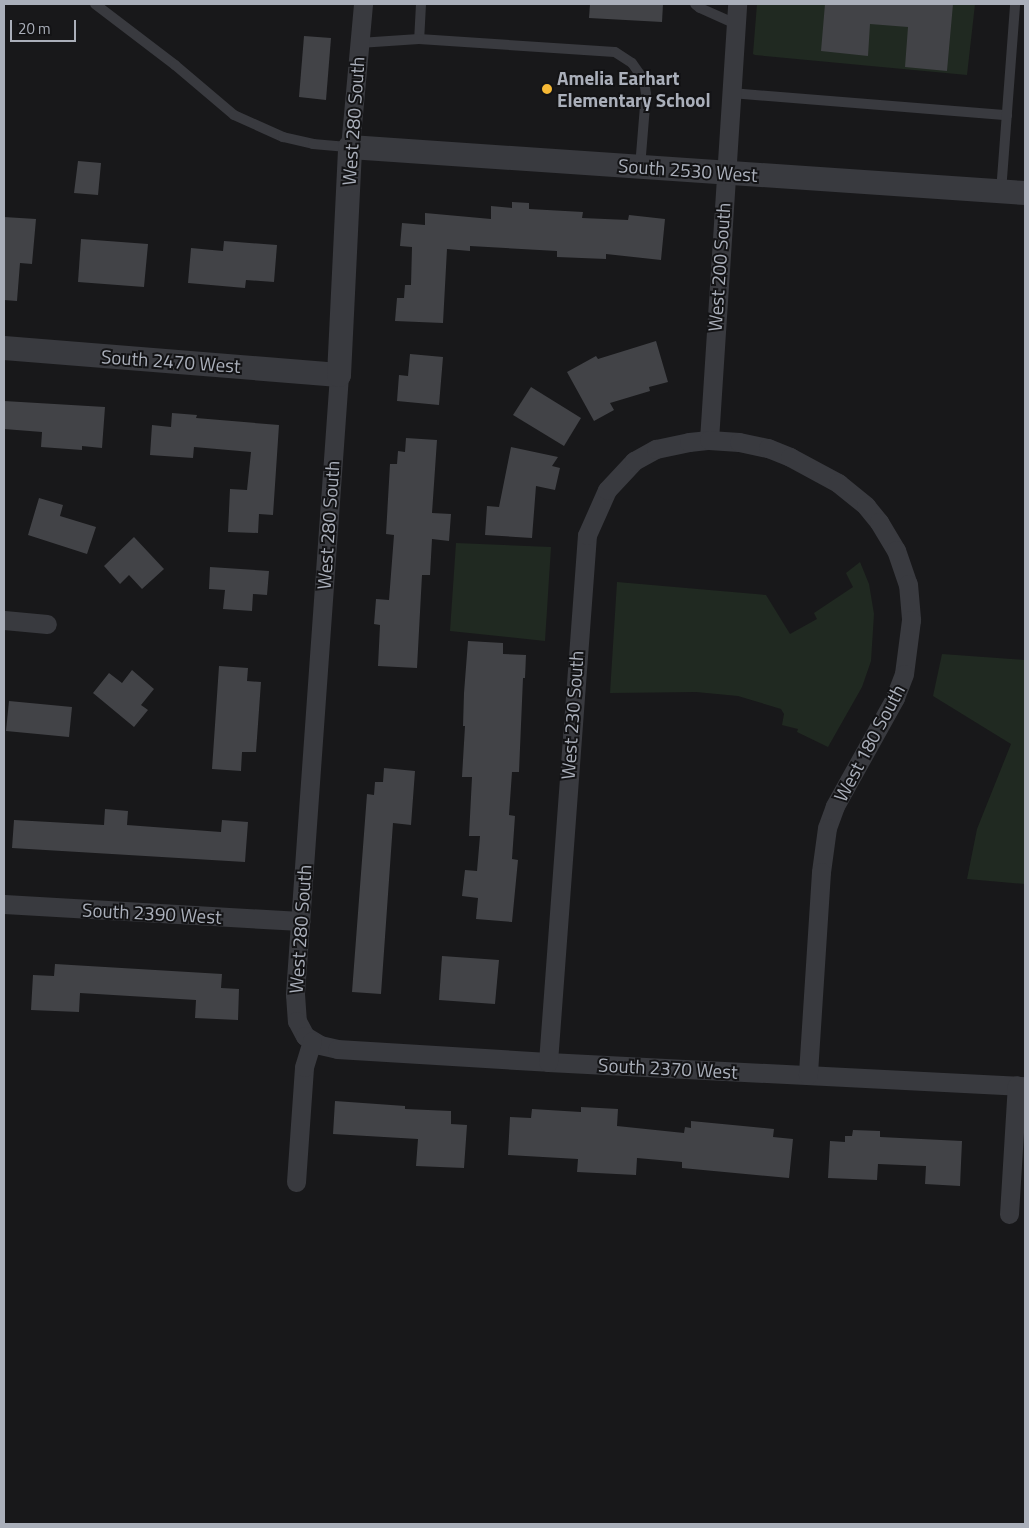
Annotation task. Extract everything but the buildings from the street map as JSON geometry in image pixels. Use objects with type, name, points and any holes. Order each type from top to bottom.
[{"type":"street","name":"West 280 South","points":[[312,1041],[301,1028],[295,1010],[338,375],[350,147],[363,4]]},
{"type":"street","name":"West 200 South","points":[[708,440],[737,4]]},
{"type":"street","name":"South 2530 West","points":[[350,147],[1025,193]]},
{"type":"street","name":"South 2470 West","points":[[4,348],[338,375]]},
{"type":"street","name":"West 230 South","points":[[548,1062],[587,535],[607,490],[634,461],[656,449],[708,440]]},
{"type":"street","name":"West 180 South","points":[[708,440],[739,442],[768,448],[790,457],[838,483],[879,522],[896,550],[908,584],[911,620],[904,674],[895,698],[835,806],[827,828],[821,872],[808,1075]]},
{"type":"street","points":[[4,620],[47,624]]},
{"type":"street","name":"South 2390 West","points":[[4,904],[301,921]]},
{"type":"street","name":"South 2370 West","points":[[312,1041],[320,1045],[337,1048],[548,1062],[1021,1086]]},
{"type":"street","points":[[296,1182],[304,1067],[312,1041]]},
{"type":"street","points":[[1009,1214],[1021,1086]]},
{"type":"lane","points":[[95,4],[175,65],[234,115],[283,137],[313,144],[350,147]]},
{"type":"lane","points":[[419,39],[421,4]]},
{"type":"lane","points":[[695,4],[736,24]]},
{"type":"lane","points":[[1001,192],[1015,4]]},
{"type":"lane","points":[[360,44],[419,39],[616,52],[632,62],[644,80],[646,94],[640,167]]},
{"type":"lane","points":[[731,93],[1007,115]]},
{"type":"shaded area","points":[[757,4],[975,4],[967,75],[755,55],[753,54]]},
{"type":"shaded area","points":[[456,543],[551,547],[545,641],[450,631]]},
{"type":"shaded area","points":[[860,562],[869,584],[874,614],[871,661],[862,687],[828,747],[797,732],[798,729],[782,725],[784,714],[781,709],[738,696],[696,692],[610,693],[617,582],[766,595],[790,634],[817,619],[814,613],[853,587],[846,573]]},
{"type":"shaded area","points":[[942,654],[1025,660],[1025,884],[967,879],[977,829],[1011,744],[933,696]]},
{"type":"place","name":"Amelia Earhart Elementary School","points":[[547,89]]}]
